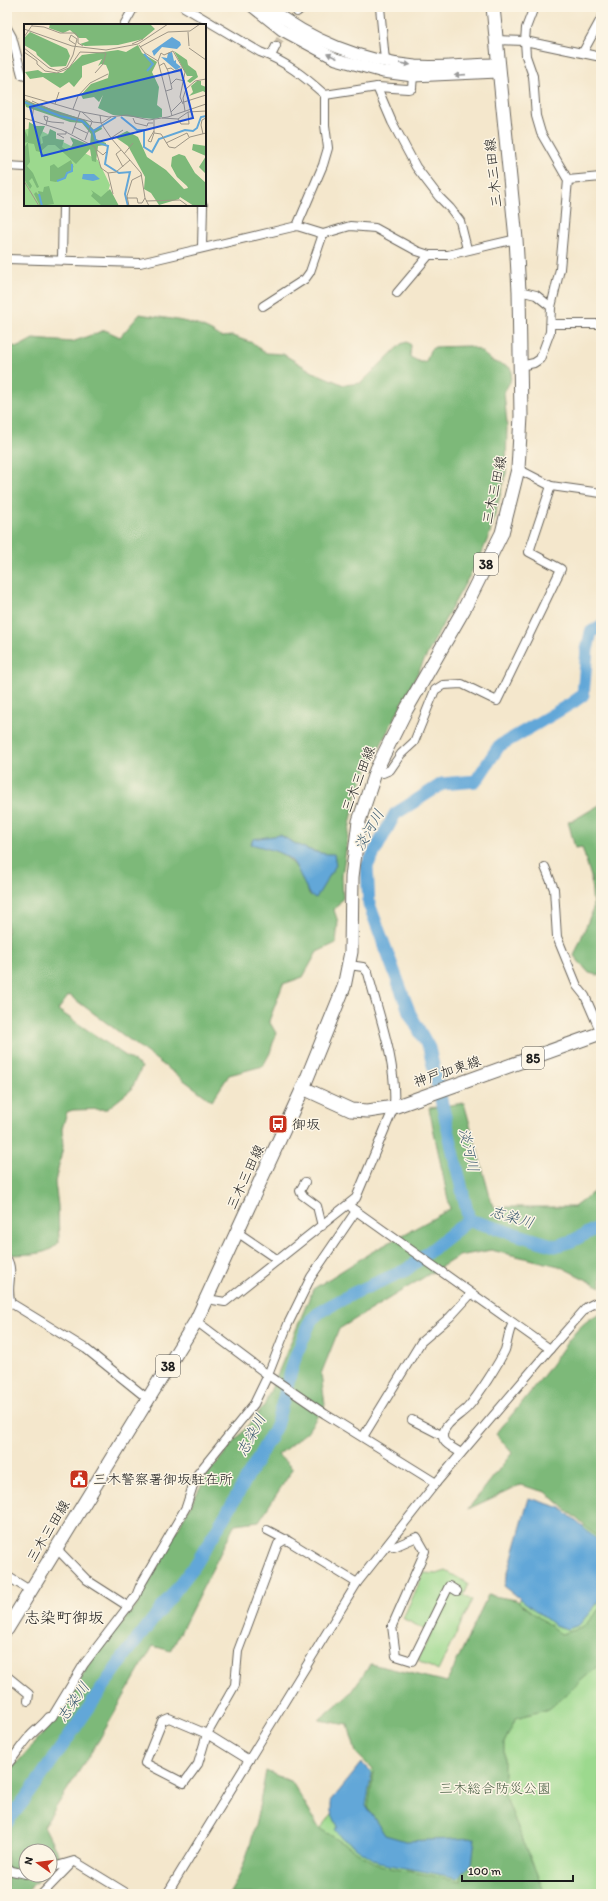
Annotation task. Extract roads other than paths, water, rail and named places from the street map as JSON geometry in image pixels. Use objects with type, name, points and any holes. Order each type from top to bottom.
[{"type":"main road","name":"三木三田線","points":[[7,1629],[196,1321],[303,1088],[344,987],[349,965],[352,877],[359,821],[376,770],[406,710],[464,609],[502,533],[518,469],[521,416],[519,290],[516,239],[493,7]]},
{"type":"main road","name":"神戸加東線","points":[[303,1088],[351,1110],[368,1111],[394,1107],[601,1033]]},
{"type":"street","points":[[125,24],[134,7]]},
{"type":"street","points":[[184,7],[260,52],[271,56],[299,72],[325,95],[328,148],[320,172],[297,226]]},
{"type":"street","points":[[253,7],[282,30],[336,59],[383,72],[413,76],[498,68]]},
{"type":"street","points":[[268,7],[288,23],[340,49],[385,61],[416,66],[498,68]]},
{"type":"street","points":[[380,7],[385,61]]},
{"type":"street","points":[[520,366],[534,363],[540,359],[550,332],[552,324],[551,307],[560,269],[568,180],[540,133],[536,116],[533,76],[526,56],[525,41],[526,28],[534,7]]},
{"type":"street","points":[[583,52],[601,19]]},
{"type":"street","points":[[7,28],[12,37],[22,75],[24,76]]},
{"type":"street","points":[[496,40],[525,41],[601,57]]},
{"type":"street","points":[[271,56],[276,46]]},
{"type":"street","points":[[325,95],[378,87],[408,89],[412,88],[413,76]]},
{"type":"street","points":[[378,87],[392,122],[416,167],[460,221],[467,249]]},
{"type":"street","points":[[7,166],[24,167]]},
{"type":"street","points":[[568,180],[601,177]]},
{"type":"street","points":[[62,259],[63,206]]},
{"type":"street","points":[[202,247],[203,206]]},
{"type":"street","points":[[7,259],[62,259],[140,263],[202,247],[297,226],[323,234],[350,226],[375,228],[417,251],[429,255],[448,255],[467,249],[516,239]]},
{"type":"street","points":[[263,306],[305,279],[310,272],[323,234]]},
{"type":"street","points":[[397,293],[429,255]]},
{"type":"street","points":[[519,290],[536,295],[551,307]]},
{"type":"street","points":[[552,324],[601,324]]},
{"type":"street","points":[[518,469],[551,486],[601,493]]},
{"type":"street","points":[[376,770],[383,773],[390,770],[401,754],[414,742],[435,690],[443,685],[462,684],[497,701],[561,569],[529,552],[551,486]]},
{"type":"street","points":[[545,867],[554,889],[557,937],[577,986],[585,996],[601,1033]]},
{"type":"street","points":[[207,1299],[225,1302],[356,1198],[394,1107],[395,1095],[389,1054],[368,973],[363,968],[349,965]]},
{"type":"street","points":[[305,1182],[300,1191],[302,1196],[317,1206],[322,1226]]},
{"type":"street","points":[[349,1205],[471,1294],[550,1349]]},
{"type":"street","points":[[7,1765],[17,1755],[28,1738],[42,1726],[49,1717],[52,1717],[84,1664],[129,1607],[186,1507],[196,1476],[254,1404],[268,1375],[288,1324],[312,1277],[356,1211]]},
{"type":"street","points":[[237,1232],[278,1260]]},
{"type":"street","points":[[7,1260],[10,1264],[8,1294],[11,1303],[86,1349],[148,1399]]},
{"type":"street","points":[[363,1438],[421,1342],[450,1317],[471,1294]]},
{"type":"street","points":[[166,1894],[357,1583],[436,1483],[550,1349],[587,1307],[601,1300]]},
{"type":"street","points":[[196,1321],[268,1375],[325,1414],[436,1483]]},
{"type":"street","points":[[442,1436],[446,1427],[458,1414],[467,1408],[483,1386],[505,1350],[509,1330],[513,1323]]},
{"type":"street","points":[[412,1420],[442,1436],[444,1441],[461,1453]]},
{"type":"street","points":[[267,1530],[286,1539],[357,1583]]},
{"type":"street","points":[[389,1544],[394,1547],[417,1537],[425,1551],[392,1626],[396,1656],[412,1661],[449,1586],[457,1591]]},
{"type":"street","points":[[249,1760],[207,1734],[169,1718],[162,1721],[144,1762],[184,1783],[198,1764],[207,1734],[235,1686],[238,1651],[278,1544],[286,1539]]},
{"type":"street","points":[[56,1548],[87,1580],[129,1607]]},
{"type":"street","points":[[7,1576],[31,1591]]},
{"type":"street","points":[[7,1676],[29,1694],[28,1701]]},
{"type":"street","points":[[58,1866],[74,1861],[128,1894]]},
{"type":"street","points":[[42,1894],[74,1861]]},
{"type":"water","points":[[280,835],[299,846],[313,851],[334,854],[336,865],[316,898],[309,892],[291,860],[267,848],[251,844],[253,839]]},
{"type":"water","points":[[529,1498],[561,1508],[601,1543],[601,1599],[579,1625],[568,1629],[554,1625],[504,1586]]},
{"type":"water","points":[[362,1763],[372,1773],[366,1806],[385,1835],[406,1841],[475,1838],[472,1864],[458,1878],[379,1863],[343,1839],[335,1829],[338,1827],[331,1812],[331,1801]]},
{"type":"waterway","name":"淡河川","points":[[469,1220],[429,1048],[410,1014],[369,904],[367,866],[395,814],[442,784],[476,781],[499,746],[583,695],[587,650],[591,632],[601,626]]},
{"type":"waterway","name":"志染川","points":[[469,1220],[555,1246],[572,1241],[601,1226]]},
{"type":"waterway","name":"志染川","points":[[7,1822],[29,1794],[126,1654],[196,1564],[276,1426],[294,1361],[311,1320],[321,1311],[354,1293],[406,1270],[469,1220]]},
{"type":"tunnel","points":[[276,46],[297,12]]},
{"type":"place","name":"御坂","points":[[278,1124]]},
{"type":"place","name":"三木警察署御坂駐在所","points":[[79,1479]]},
{"type":"district","name":"志染町御坂","points":[[64,1617]]},
{"type":"park label","name":"三木総合防災公園","points":[[495,1788]]}]
